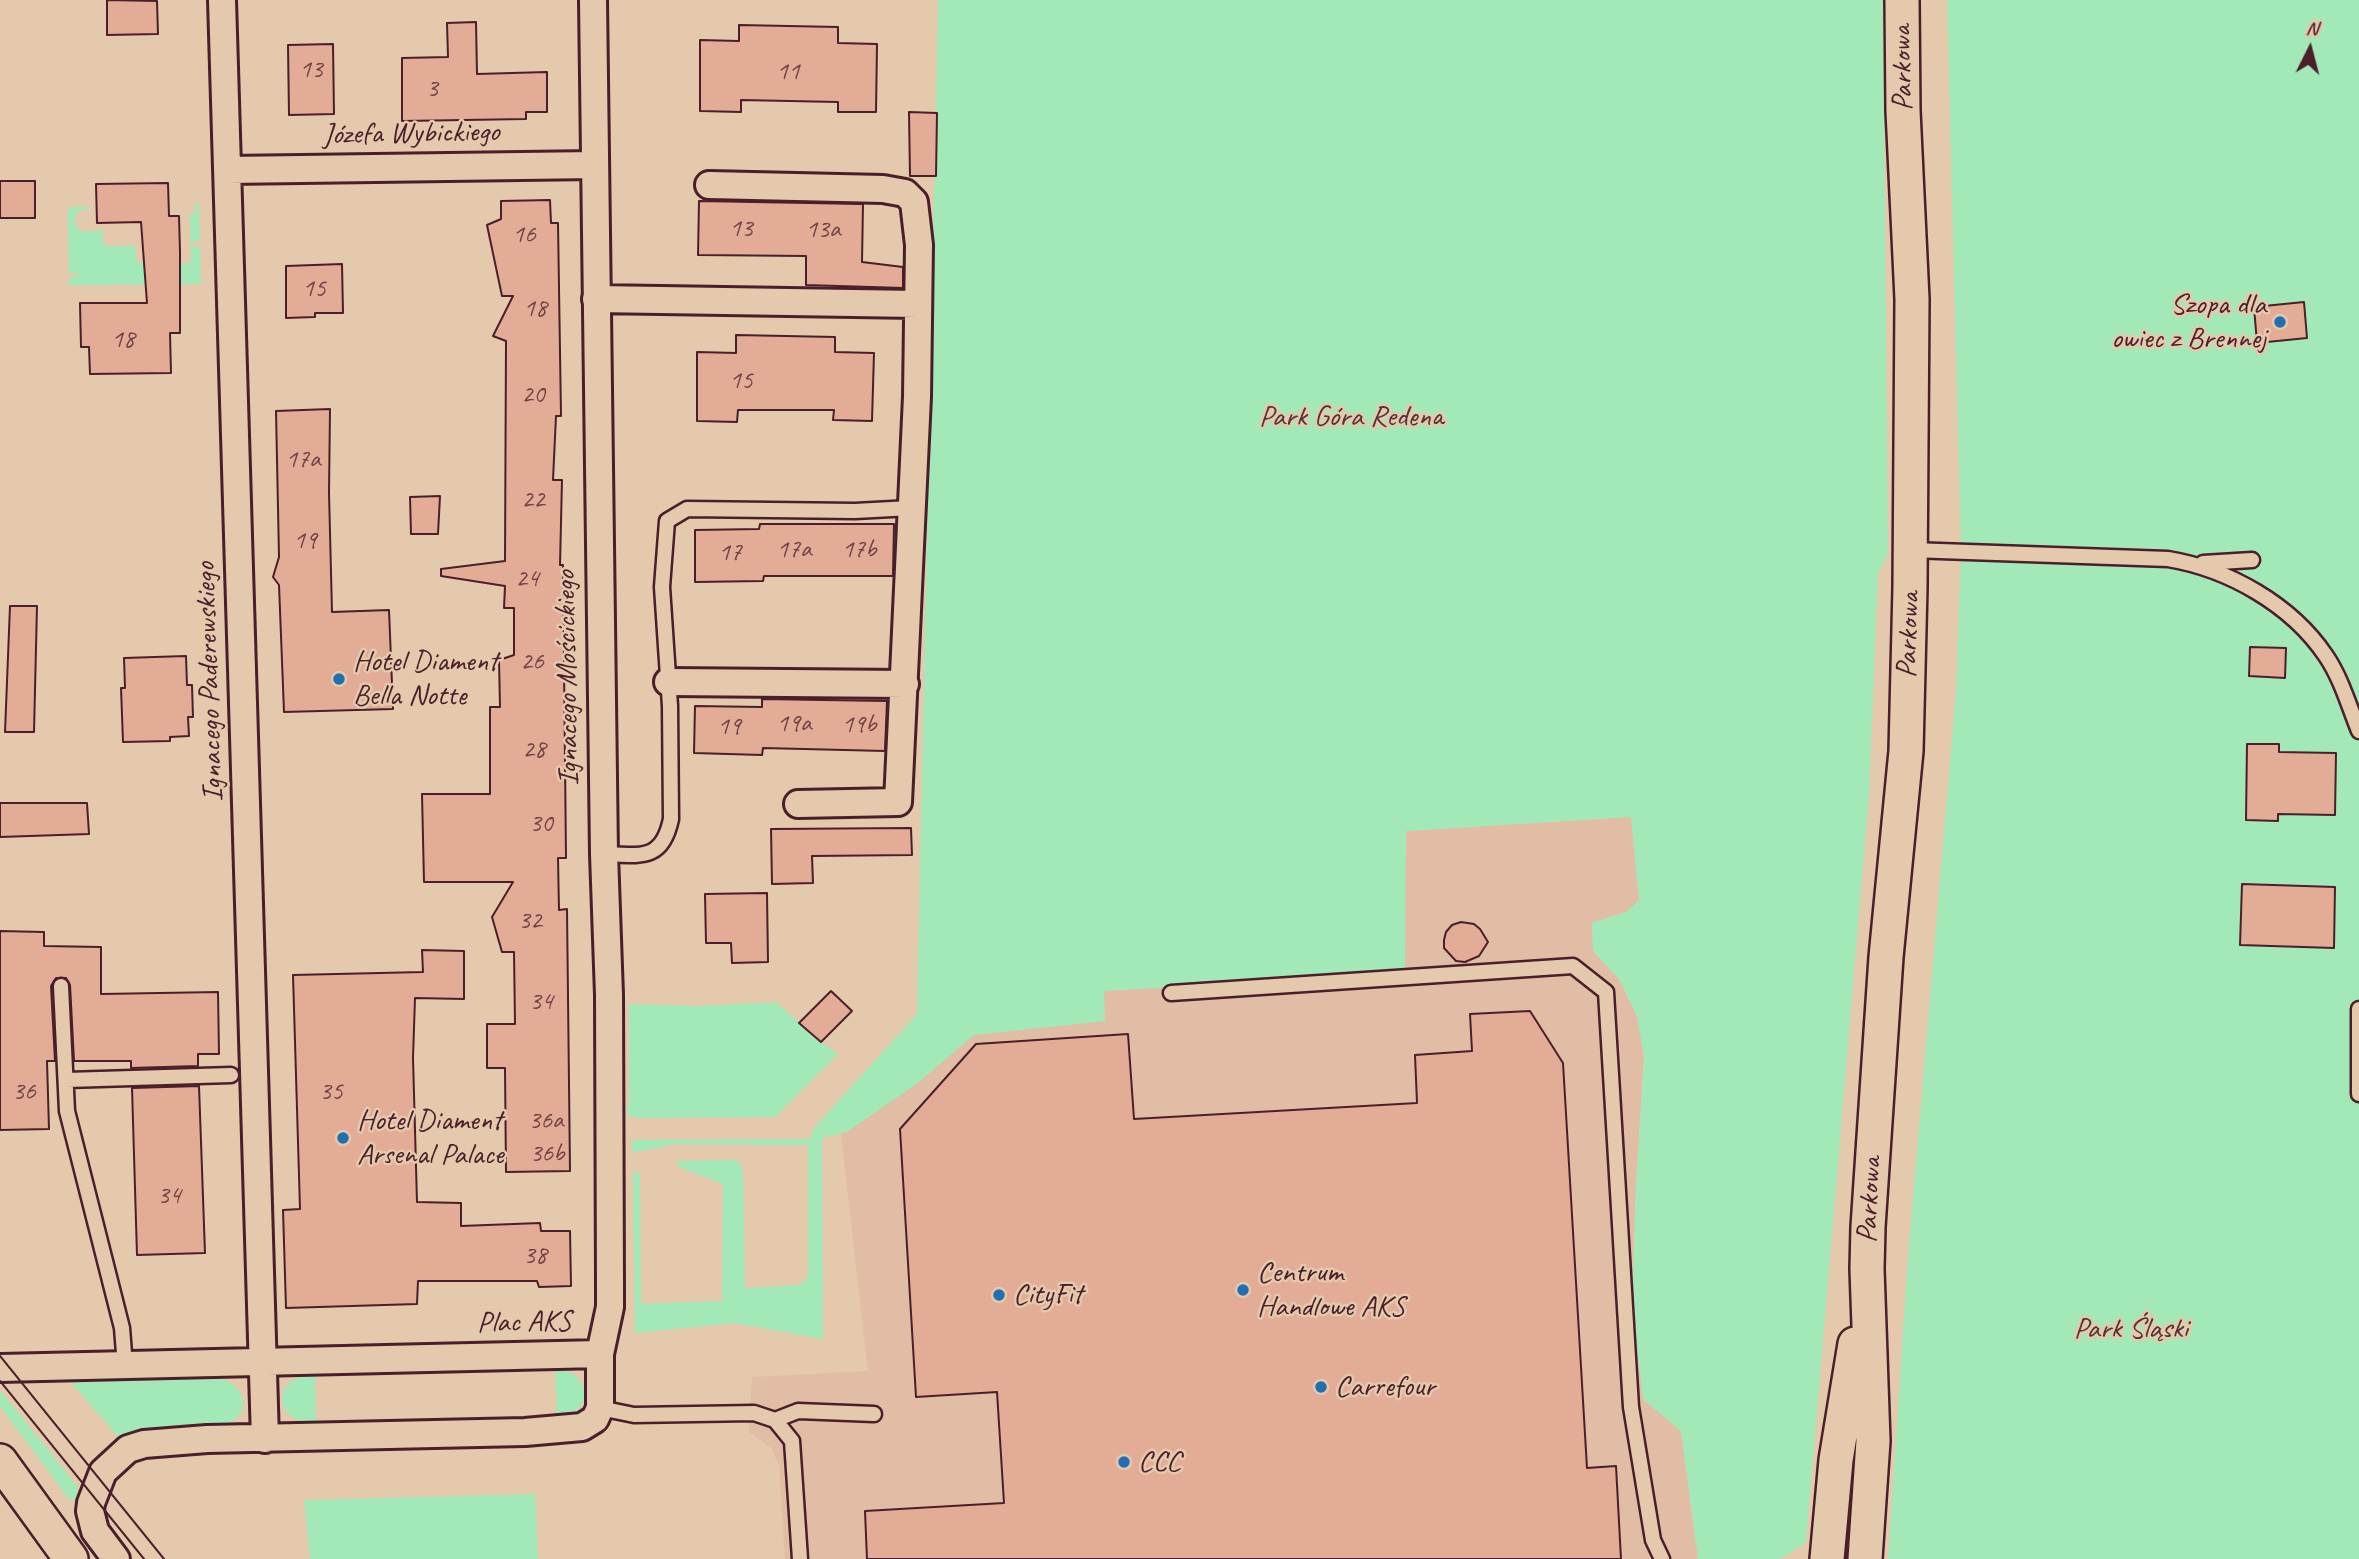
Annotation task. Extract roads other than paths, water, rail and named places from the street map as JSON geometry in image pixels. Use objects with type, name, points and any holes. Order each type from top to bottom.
[{"type":"street","name":"Ignacego Paderewskiego","points":[[222,0],[262,1363]]},
{"type":"street","name":"Ignacego Mościckiego","points":[[593,0],[604,854],[609,995],[610,1307],[600,1354]]},
{"type":"street","name":"Parkowa","points":[[1865,1559],[1873,1441],[1867,1269],[1874,1114],[1906,751],[1911,550],[1912,299],[1903,111],[1902,0]]},
{"type":"street","name":"Józefa Wybickiego","points":[[228,170],[594,165]]},
{"type":"street","points":[[709,185],[883,189],[905,193],[914,202],[919,245],[917,397],[898,802],[798,804]]},
{"type":"street","points":[[596,299],[917,304]]},
{"type":"street","points":[[668,682],[905,684]]},
{"type":"street","name":"Parkowa","points":[[1827,1559],[1836,1461],[1867,1269]]},
{"type":"street","name":"Plac AKS","points":[[0,1368],[600,1354],[600,1408]]},
{"type":"street","points":[[262,1363],[265,1439]]},
{"type":"street","points":[[116,1559],[95,1531],[90,1511],[96,1486],[103,1472],[128,1449],[144,1444],[525,1432],[582,1427],[595,1419],[600,1408]]},
{"type":"street","points":[[0,1461],[71,1559]]},
{"type":"lane","points":[[604,854],[640,854],[654,851],[662,846],[667,837],[671,819],[668,682],[662,587],[667,521],[687,509],[855,511],[911,508]]},
{"type":"lane","points":[[1911,550],[2168,559],[2195,564],[2239,580],[2307,632],[2327,657],[2343,688],[2359,731]]},
{"type":"lane","points":[[2195,564],[2252,560]]},
{"type":"lane","points":[[1171,993],[1573,966],[1606,992],[1631,1407],[1653,1540],[1662,1559]]},
{"type":"lane","points":[[61,986],[67,1111],[122,1328],[125,1366]]},
{"type":"lane","points":[[2359,1009],[2359,1094]]},
{"type":"lane","points":[[67,1080],[231,1075]]},
{"type":"lane","points":[[600,1408],[634,1415],[754,1413],[775,1420],[792,1441],[800,1559]]},
{"type":"lane","points":[[775,1420],[798,1411],[874,1413]]},
{"type":"tram line","points":[[0,1356],[164,1559]]},
{"type":"tram line","points":[[0,1381],[144,1559]]},
{"type":"place","name":"Szopa dla owiec z Brennej","points":[[2280,322]]},
{"type":"place","name":"Hotel Diament Bella Notte","points":[[339,679]]},
{"type":"place","name":"Hotel Diament Arsenal Palace","points":[[343,1138]]},
{"type":"place","name":"Centrum Handlowe AKS","points":[[1243,1290]]},
{"type":"place","name":"CityFit","points":[[999,1295]]},
{"type":"place","name":"Carrefour","points":[[1321,1387]]},
{"type":"place","name":"CCC","points":[[1124,1462]]},
{"type":"park label","name":"Park Góra Redena","points":[[1351,417]]},
{"type":"park label","name":"Park Śląski","points":[[2131,1329]]}]
